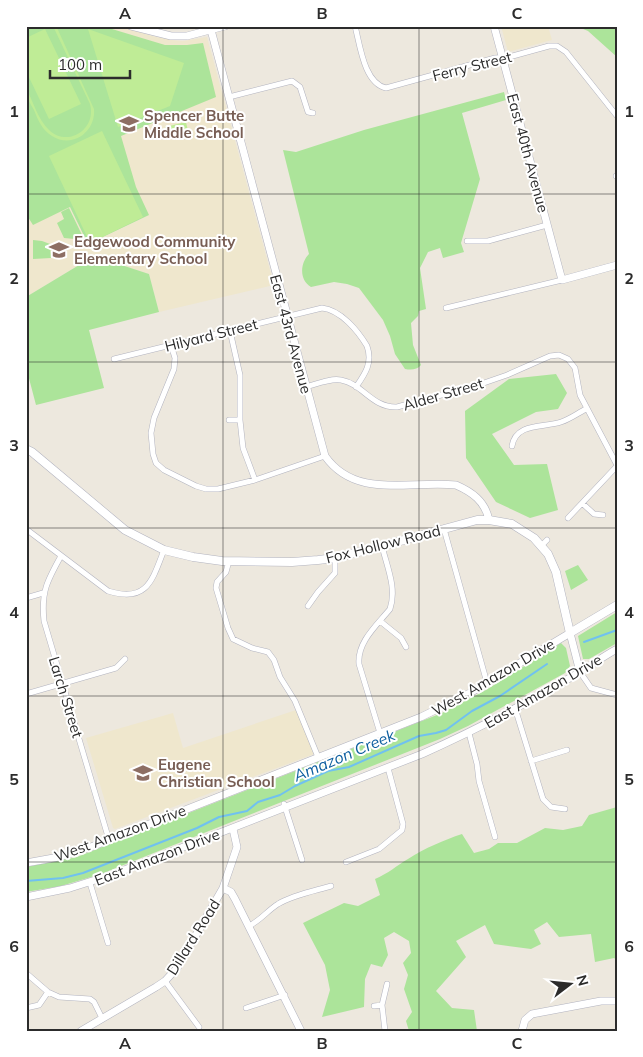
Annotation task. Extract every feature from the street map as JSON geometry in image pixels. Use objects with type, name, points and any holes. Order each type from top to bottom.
[{"type":"main road","name":"Fox Hollow Road","points":[[26,450],[32,452],[125,530],[164,550],[193,557],[229,561],[292,562],[335,558],[477,520],[512,524],[545,542],[556,572],[570,633]]},
{"type":"main road","name":"West Amazon Drive","points":[[570,633],[617,604]]},
{"type":"street","points":[[131,26],[171,36],[187,36],[211,28],[225,26]]},
{"type":"street","name":"Ferry Street","points":[[355,26],[369,76],[380,86],[386,88],[495,58],[509,57],[549,46],[557,46],[566,52],[617,116]]},
{"type":"street","name":"East 40th Avenue","points":[[494,26],[562,280]]},
{"type":"street","name":"East 43rd Avenue","points":[[211,28],[326,456],[332,466],[341,474],[363,483],[456,485],[468,490],[477,497],[485,508],[488,520]]},
{"type":"street","points":[[229,97],[292,81],[300,87],[308,112],[313,113]]},
{"type":"street","points":[[467,241],[488,241],[546,225]]},
{"type":"street","points":[[446,308],[617,265]]},
{"type":"street","name":"Hilyard Street","points":[[114,359],[322,308],[339,314],[364,341],[370,352],[368,366],[356,387]]},
{"type":"street","points":[[230,331],[240,376],[240,420],[244,448],[254,480]]},
{"type":"street","points":[[171,345],[174,369],[154,418],[150,434],[150,445],[156,463],[164,470],[171,475],[206,489],[218,489],[254,480],[326,456]]},
{"type":"street","name":"Alder Street","points":[[306,387],[336,380],[348,382],[379,404],[389,408],[397,407],[478,385],[554,355],[568,359],[576,372],[578,390],[586,408]]},
{"type":"street","points":[[512,446],[514,438],[522,431],[538,426],[560,423],[586,408],[617,465],[583,504],[568,518]]},
{"type":"street","points":[[229,420],[240,420]]},
{"type":"street","points":[[583,504],[594,514],[603,515]]},
{"type":"street","points":[[26,529],[108,591],[119,595],[130,595],[148,586],[164,550]]},
{"type":"street","points":[[444,530],[487,682]]},
{"type":"street","points":[[380,733],[358,656],[364,642],[390,609],[393,594],[382,546]]},
{"type":"street","name":"Larch Street","points":[[61,556],[50,575],[43,593],[44,621],[109,840]]},
{"type":"street","points":[[308,606],[335,573],[335,558]]},
{"type":"street","points":[[229,561],[226,572],[217,582],[216,588],[230,633],[233,639],[238,642],[268,652],[272,656],[282,681],[295,701],[318,757]]},
{"type":"street","points":[[26,598],[43,593]]},
{"type":"street","points":[[380,621],[401,638],[406,647]]},
{"type":"street","name":"West Amazon Drive","points":[[26,863],[60,857],[109,840],[380,733],[455,701],[570,633]]},
{"type":"street","name":"Fox Hollow Road","points":[[570,633],[580,672]]},
{"type":"street","name":"East Amazon Drive","points":[[26,897],[90,883],[233,829],[284,806],[388,768],[469,733],[580,672],[617,649]]},
{"type":"street","points":[[26,694],[116,668],[125,659]]},
{"type":"street","points":[[580,672],[591,688],[617,695]]},
{"type":"street","points":[[515,708],[541,794],[546,803],[551,807],[565,809]]},
{"type":"street","name":"East Amazon Drive","points":[[469,733],[480,784],[495,837]]},
{"type":"street","points":[[531,761],[567,750]]},
{"type":"street","points":[[346,862],[378,849],[402,830],[403,824],[388,768]]},
{"type":"street","points":[[545,811],[546,803]]},
{"type":"street","points":[[284,806],[302,860]]},
{"type":"street","name":"Dillard Road","points":[[81,1031],[165,981],[177,968],[223,888],[237,847],[233,829]]},
{"type":"street","points":[[90,883],[108,943]]},
{"type":"street","points":[[249,926],[260,920],[272,908],[282,902],[331,886]]},
{"type":"street","points":[[223,888],[233,895],[285,995],[301,1031]]},
{"type":"street","points":[[26,973],[48,992],[59,997],[90,999],[94,1002],[102,1018]]},
{"type":"street","points":[[165,981],[199,1027]]},
{"type":"street","points":[[385,1031],[382,1005],[386,984]]},
{"type":"street","points":[[26,1008],[39,1005],[48,992]]},
{"type":"street","points":[[246,1008],[285,995]]},
{"type":"street","points":[[522,1031],[525,1020],[532,1014],[602,1001],[617,1001]]},
{"type":"street","points":[[374,1006],[382,1005]]},
{"type":"shaded area","name":"Spencer Butte Middle School","points":[[26,26],[118,26],[172,40],[183,41],[207,37],[274,285],[159,312],[149,274],[94,256],[26,297]]},
{"type":"shaded area","points":[[501,26],[548,26],[552,40],[508,52]]},
{"type":"shaded area","points":[[296,710],[314,754],[115,829],[113,828],[86,738],[173,713],[183,748]]},
{"type":"green space","points":[[26,26],[102,26],[165,45],[203,43],[216,97],[121,136],[136,187],[149,215],[88,244],[70,207],[33,225],[26,214]]},
{"type":"green space","points":[[53,26],[56,26],[58,30],[94,109],[91,125],[87,131],[75,139],[60,140],[49,134],[39,121],[26,91],[26,88],[45,126],[57,135],[64,137],[79,133],[89,121],[91,113],[90,104]]},
{"type":"green space","points":[[576,26],[617,26],[617,57],[588,31]]},
{"type":"green space","points":[[45,29],[81,104],[49,119],[26,71],[26,38]]},
{"type":"green space","points":[[88,29],[184,63],[170,106],[118,127]]},
{"type":"green space","points":[[504,92],[506,100],[462,113],[480,179],[461,243],[464,252],[443,258],[440,248],[428,252],[420,268],[426,309],[419,311],[418,316],[411,323],[413,345],[421,365],[414,369],[405,369],[395,354],[383,320],[359,288],[334,282],[311,287],[304,280],[302,271],[304,262],[309,254],[283,150],[296,152],[364,130]]},
{"type":"green space","points":[[186,122],[188,131],[168,136],[165,127]]},
{"type":"green space","points":[[102,131],[143,217],[90,243],[49,156]]},
{"type":"green space","points":[[69,208],[82,235],[75,239],[64,238],[57,223],[64,219],[61,212]]},
{"type":"green space","points":[[33,240],[50,244],[51,258],[33,259]]},
{"type":"green space","points":[[94,256],[149,274],[159,312],[89,330],[104,388],[36,405],[26,367],[26,297]]},
{"type":"green space","points":[[556,374],[567,393],[558,409],[536,412],[492,434],[514,465],[547,464],[558,510],[530,518],[496,502],[466,458],[465,411],[509,379]]},
{"type":"green space","points":[[578,565],[588,580],[571,590],[565,571]]},
{"type":"green space","points":[[617,612],[617,643],[589,659],[583,659],[578,636]]},
{"type":"green space","points":[[561,643],[566,648],[570,666],[565,673],[468,726],[440,739],[101,874],[61,886],[26,892],[26,867],[77,857],[442,713],[486,690]]},
{"type":"green space","points":[[617,807],[617,960],[614,958],[595,962],[591,934],[559,937],[547,922],[534,930],[541,944],[531,949],[494,944],[485,925],[456,941],[466,957],[436,991],[452,1008],[474,1010],[477,1031],[409,1031],[406,1021],[412,1012],[404,989],[408,975],[403,963],[411,953],[409,941],[394,932],[384,938],[388,955],[382,967],[371,964],[365,979],[364,1007],[322,1017],[330,990],[325,965],[303,923],[344,903],[358,906],[380,895],[375,879],[421,851],[455,836],[462,834],[474,853],[489,849],[498,843],[517,843],[545,828],[563,830],[582,826],[589,815]]},
{"type":"waterway","name":"Amazon Creek","points":[[584,642],[617,630]]},
{"type":"waterway","name":"Amazon Creek","points":[[26,881],[63,878],[83,873],[197,828],[219,817],[247,811],[258,802],[280,795],[328,771],[349,767],[419,736],[446,730],[472,711],[500,696],[547,664]]},
{"type":"place","name":"Spencer Butte Middle School","points":[[129,124]]},
{"type":"place","name":"Edgewood Community Elementary School","points":[[59,250]]},
{"type":"place","name":"Eugene Christian School","points":[[143,773]]}]
